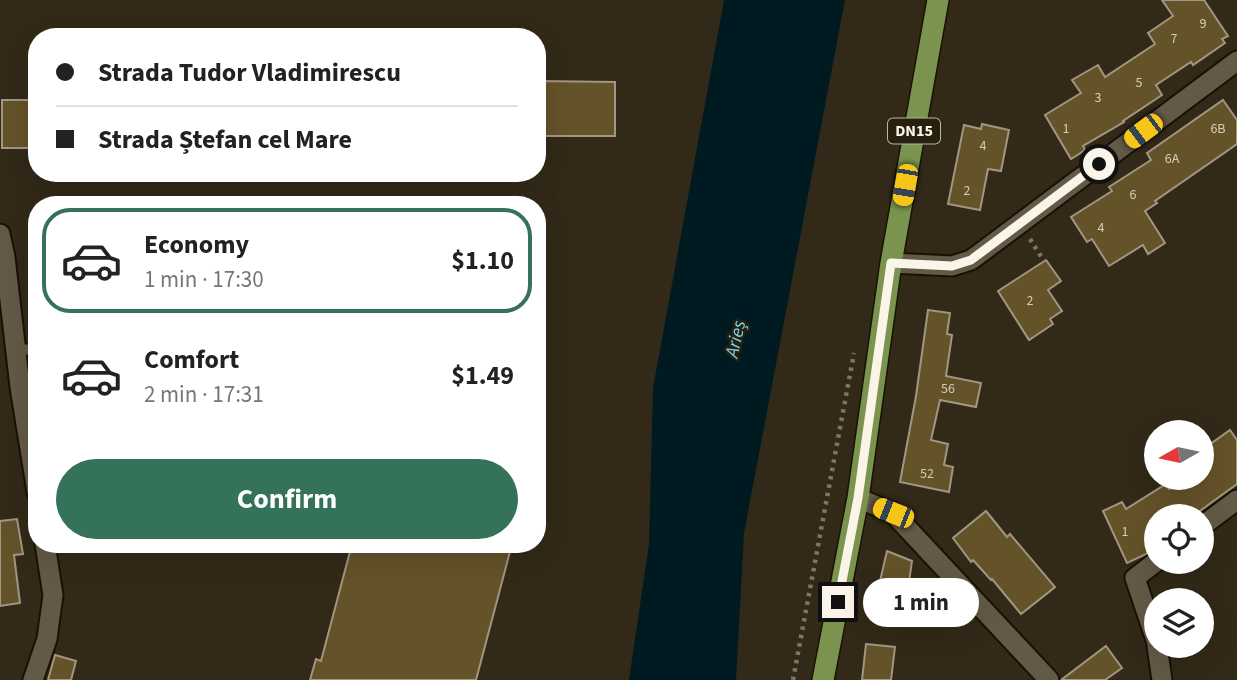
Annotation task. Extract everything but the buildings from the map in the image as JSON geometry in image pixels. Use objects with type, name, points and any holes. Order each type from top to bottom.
[{"type":"main road","name":"DN15","points":[[823,680],[858,498],[891,263],[938,0]]},
{"type":"street","points":[[891,263],[952,266],[971,260],[1235,67]]},
{"type":"street","points":[[0,234],[28,434]]},
{"type":"street","points":[[858,498],[893,513],[1049,680]]},
{"type":"street","points":[[1214,517],[1237,500]]},
{"type":"street","points":[[33,680],[47,639],[53,595],[46,553]]},
{"type":"street","points":[[1144,571],[1135,578],[1144,606]]},
{"type":"street","points":[[1159,658],[1162,680]]},
{"type":"lane","points":[[15,349],[28,350]]},
{"type":"water","name":"Arieș","points":[[724,0],[845,0],[744,533],[736,680],[629,680],[649,544],[653,388]]},
{"type":"route","points":[[838,602],[858,498],[891,263],[952,266],[971,260],[1099,164]]}]
